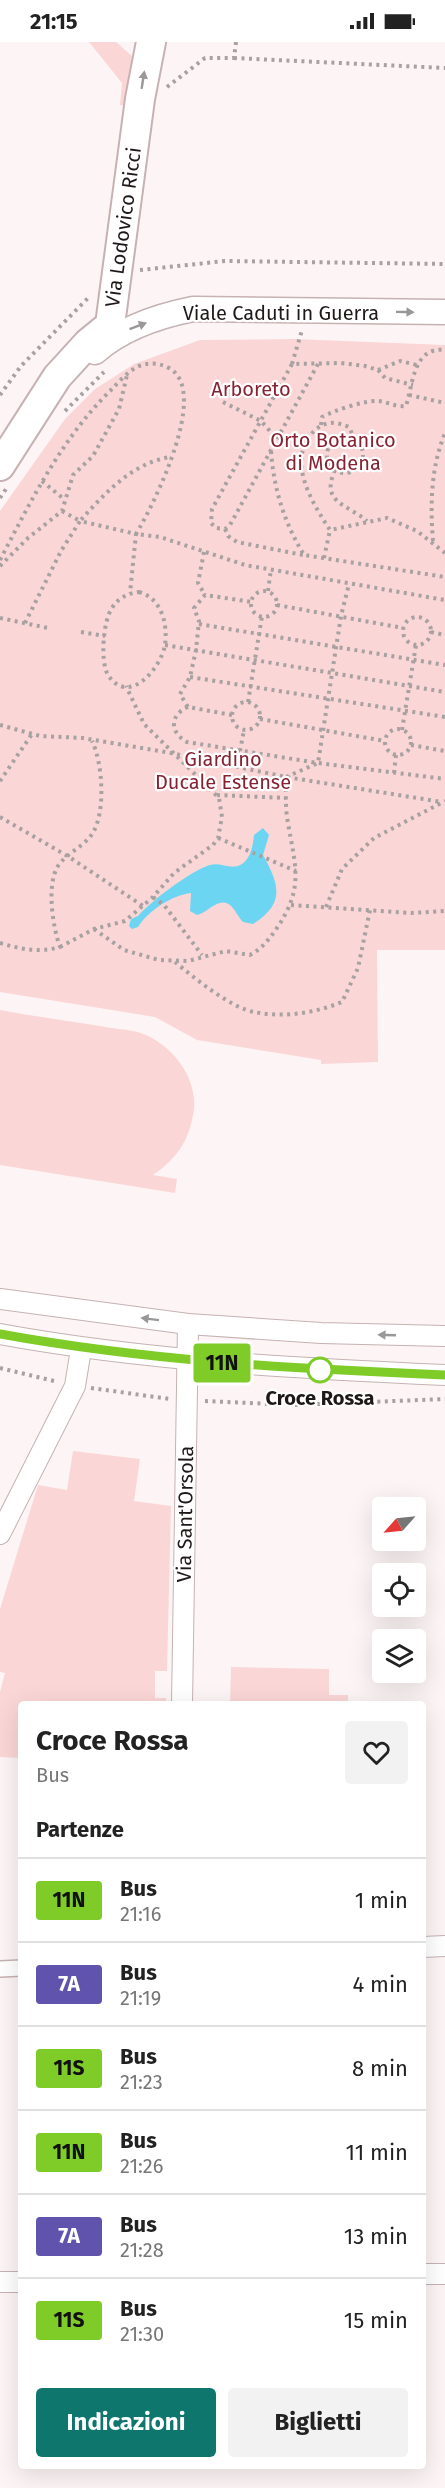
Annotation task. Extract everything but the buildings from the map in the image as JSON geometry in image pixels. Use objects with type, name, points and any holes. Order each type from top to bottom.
[{"type":"main road","points":[[147,42],[152,42]]},
{"type":"main road","name":"Via Lodovico Ricci","points":[[31,419],[57,377],[80,351],[110,325],[140,99],[152,42]]},
{"type":"main road","name":"Viale Caduti in Guerra","points":[[3,477],[31,419]]},
{"type":"street","name":"Viale Caduti in Guerra","points":[[31,419],[108,341],[128,330],[177,312],[202,309],[445,312]]},
{"type":"street","points":[[0,1299],[188,1324],[321,1333],[445,1336]]},
{"type":"street","name":"Via Sant'Orsola","points":[[182,1701],[188,1324]]},
{"type":"street","points":[[0,1334],[81,1349],[261,1367],[445,1375]]},
{"type":"street","points":[[0,1534],[75,1386],[81,1349]]},
{"type":"street","points":[[426,1947],[445,1946]]},
{"type":"street","points":[[0,1969],[18,1968]]},
{"type":"street","points":[[426,2274],[445,2274]]},
{"type":"street","points":[[0,2282],[18,2282]]},
{"type":"path","points":[[234,58],[236,42]]},
{"type":"path","points":[[165,89],[205,58],[445,68]]},
{"type":"path","points":[[0,395],[21,366],[101,285],[116,274],[225,261],[445,264]]},
{"type":"path","points":[[225,530],[216,528],[211,523],[212,509],[292,364],[303,327],[297,327]]},
{"type":"path","points":[[321,425],[322,417],[376,401],[398,407],[406,406],[417,365],[428,351],[445,350]]},
{"type":"path","points":[[292,364],[341,363],[378,370],[400,361],[417,365]]},
{"type":"path","points":[[0,560],[42,481],[87,413],[138,366],[159,363],[174,371],[185,404],[180,431],[156,499],[136,534],[130,593]]},
{"type":"path","points":[[225,530],[230,525],[318,364]]},
{"type":"path","points":[[64,412],[108,369]]},
{"type":"path","points":[[378,370],[385,378],[413,385]]},
{"type":"path","points":[[0,566],[28,538],[62,511],[73,475],[93,456],[119,410],[127,375]]},
{"type":"path","points":[[409,394],[445,403]]},
{"type":"path","points":[[223,402],[261,421],[277,439]]},
{"type":"path","points":[[324,558],[330,530],[313,504],[300,461],[304,440],[321,425],[334,421],[349,427],[361,447],[362,464],[356,470],[348,473],[335,470],[328,460],[331,443],[347,437],[355,440]]},
{"type":"path","points":[[433,542],[433,474],[436,454],[445,433]]},
{"type":"path","points":[[271,451],[277,496],[290,531],[303,555]]},
{"type":"path","points":[[25,623],[61,551],[80,521],[124,478],[145,465],[170,457]]},
{"type":"path","points":[[335,470],[330,481],[330,493],[336,501],[368,522]]},
{"type":"path","points":[[0,498],[3,477]]},
{"type":"path","points":[[42,481],[65,500]]},
{"type":"path","points":[[62,511],[80,521],[160,537],[245,565],[445,600]]},
{"type":"path","points":[[330,530],[387,518],[417,531],[445,553]]},
{"type":"path","points":[[225,530],[228,536],[237,542],[303,555],[445,577]]},
{"type":"path","points":[[204,552],[198,583],[205,595]]},
{"type":"path","points":[[268,591],[271,570]]},
{"type":"path","points":[[318,763],[341,616],[349,584]]},
{"type":"path","points":[[262,616],[253,610],[252,602],[256,594],[268,591]]},
{"type":"path","points":[[262,616],[274,612],[277,605],[275,597],[268,591]]},
{"type":"path","points":[[130,593],[147,594],[160,608],[166,627],[165,645],[161,660],[143,682],[126,686],[113,681],[106,673],[105,636],[111,608],[130,593]]},
{"type":"path","points":[[205,595],[252,602]]},
{"type":"path","points":[[188,707],[180,694],[190,677],[196,650],[198,624],[194,608],[205,595]]},
{"type":"path","points":[[277,605],[403,628]]},
{"type":"path","points":[[248,702],[262,616]]},
{"type":"path","points":[[416,617],[428,623],[431,632],[428,640],[416,645],[407,641],[403,628],[407,620],[416,617]]},
{"type":"path","points":[[0,618],[48,628]]},
{"type":"path","points":[[198,624],[445,665]]},
{"type":"path","points":[[81,632],[105,636]]},
{"type":"path","points":[[431,632],[445,635]]},
{"type":"path","points":[[165,645],[445,692]]},
{"type":"path","points":[[402,730],[416,645]]},
{"type":"path","points":[[190,677],[445,717]]},
{"type":"path","points":[[0,943],[48,951],[94,929],[125,921],[153,897],[174,873],[213,845],[218,838],[222,817],[217,795],[171,753],[144,724],[126,686]]},
{"type":"path","points":[[248,702],[256,706],[260,719],[255,727],[244,730],[234,724],[232,715],[235,707],[248,702]]},
{"type":"path","points":[[232,715],[188,707],[182,709],[174,720],[173,728],[180,739],[240,751],[445,779]]},
{"type":"path","points":[[260,719],[323,732],[385,741]]},
{"type":"path","points":[[0,725],[32,734],[92,740],[171,753],[286,777],[443,801]]},
{"type":"path","points":[[240,751],[244,730]]},
{"type":"path","points":[[385,741],[391,732],[402,730]]},
{"type":"path","points":[[396,755],[406,752],[411,745],[410,738],[402,730]]},
{"type":"path","points":[[0,781],[32,734]]},
{"type":"path","points":[[60,947],[51,922],[53,889],[58,866],[91,836],[100,807],[102,781],[97,751],[92,740]]},
{"type":"path","points":[[385,741],[388,749],[396,755]]},
{"type":"path","points":[[411,745],[445,751]]},
{"type":"path","points":[[394,773],[396,755]]},
{"type":"path","points":[[286,777],[318,763]]},
{"type":"path","points":[[94,929],[124,950],[141,956],[175,962],[226,951],[243,956],[250,955],[267,942],[291,905],[296,890],[296,871],[286,798],[286,777]]},
{"type":"path","points":[[217,795],[286,798]]},
{"type":"path","points":[[326,907],[342,869],[374,838],[443,801]]},
{"type":"path","points":[[0,817],[69,857],[143,906]]},
{"type":"path","points":[[218,838],[263,855],[296,871]]},
{"type":"path","points":[[153,897],[164,905],[202,956]]},
{"type":"path","points":[[291,905],[411,914],[445,911]]},
{"type":"path","points":[[175,962],[205,986],[253,1012],[320,1011],[342,1002],[358,968],[370,910]]},
{"type":"path","points":[[0,1368],[75,1386],[187,1401],[294,1404],[445,1399]]},
{"type":"green space","points":[[89,42],[116,42],[132,56],[127,106],[120,105],[122,83]]},
{"type":"green space","name":"Giardino Ducale Estense","points":[[294,339],[445,345],[445,950],[377,950],[378,1062],[321,1064],[321,1060],[197,1040],[155,1017],[0,992],[0,511],[65,419],[95,389],[134,364],[200,340]]},
{"type":"green space","points":[[0,1010],[141,1033],[162,1045],[180,1062],[191,1083],[194,1095],[190,1128],[182,1146],[170,1162],[153,1175],[177,1179],[175,1193],[0,1165]]},
{"type":"green space","points":[[73,1451],[140,1459],[134,1501],[171,1506],[167,1671],[155,1671],[155,1698],[166,1698],[166,1701],[18,1701],[18,1758],[0,1757],[0,1692],[5,1673],[0,1672],[0,1609],[38,1485],[67,1490]]},
{"type":"green space","points":[[231,1667],[329,1669],[329,1695],[348,1695],[348,1701],[230,1701]]},
{"type":"water","points":[[263,828],[269,835],[263,855],[276,884],[275,901],[264,916],[253,924],[243,922],[232,907],[222,902],[197,915],[190,911],[191,893],[176,897],[161,905],[138,927],[132,929],[129,926],[131,919],[138,916],[183,879],[202,868],[210,865],[234,867],[242,864],[249,855],[254,835]]},
{"type":"bus line","name":"11N","points":[[0,1334],[81,1349],[261,1367],[445,1375]]},
{"type":"place","name":"Croce Rossa","points":[[320,1370]]},
{"type":"park label","name":"Arboreto","points":[[251,389]]},
{"type":"park label","name":"Orto Botanico di Modena","points":[[333,452]]}]
